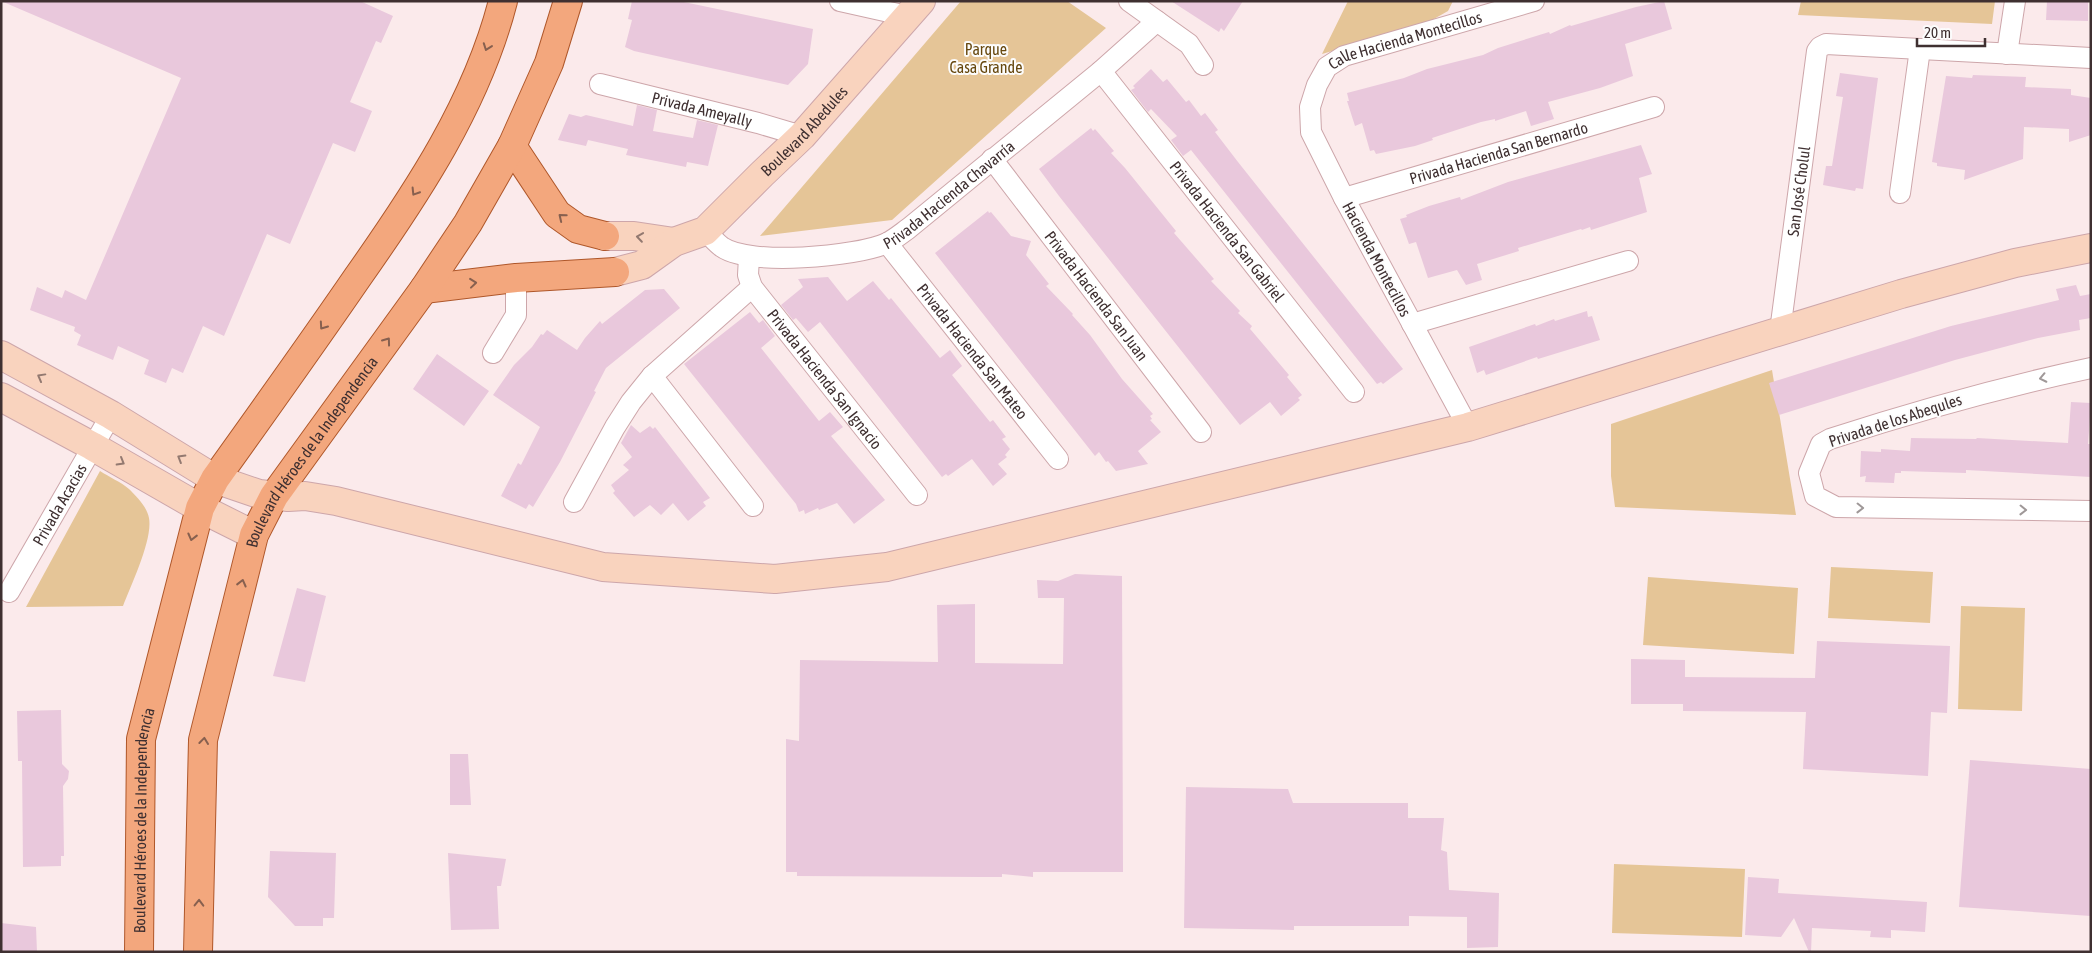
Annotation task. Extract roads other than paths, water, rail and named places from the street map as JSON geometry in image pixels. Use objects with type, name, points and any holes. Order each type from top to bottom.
[{"type":"main road","name":"Boulevard Héroes de la Independencia","points":[[138,948],[141,739],[200,508],[215,479],[395,224],[436,159],[473,86],[503,1]]},
{"type":"main road","name":"Boulevard Héroes de la Independencia","points":[[198,952],[203,740],[254,535],[274,496],[424,289],[468,222],[512,146],[549,63],[568,1]]},
{"type":"main road","points":[[512,146],[557,214],[578,229],[606,236]]},
{"type":"main road","points":[[424,289],[516,278],[615,272]]},
{"type":"street","points":[[840,1],[914,9]]},
{"type":"street","points":[[1129,1],[1189,44],[1203,65]]},
{"type":"street","name":"Calle Hacienda Montecillos","points":[[1317,86],[1327,66],[1344,56],[1487,8],[1534,1]]},
{"type":"street","points":[[2007,54],[2015,1]]},
{"type":"street","name":"Boulevard Abedules","points":[[615,272],[642,265],[674,242],[706,231],[802,136],[914,9]]},
{"type":"street","name":"Privada Hacienda Chavarría","points":[[706,231],[722,248],[749,257],[824,256],[863,251],[887,243],[909,228],[1101,71],[1157,21]]},
{"type":"street","name":"San José Cholul","points":[[1780,331],[1818,51],[1820,47],[1826,44],[1920,50]]},
{"type":"street","points":[[1900,193],[1920,50],[2091,58]]},
{"type":"street","name":"Privada Hacienda San Gabriel","points":[[1101,71],[1354,392]]},
{"type":"street","name":"Privada Ameyally","points":[[600,84],[758,123],[802,136]]},
{"type":"street","name":"Hacienda Montecillos","points":[[1317,86],[1310,106],[1311,132],[1344,198],[1468,427]]},
{"type":"street","name":"Privada Hacienda San Bernardo","points":[[1344,198],[1654,107]]},
{"type":"street","name":"Privada Hacienda San Juan","points":[[992,160],[1201,432]]},
{"type":"street","name":"Boulevard Abedules","points":[[606,236],[634,236],[674,242]]},
{"type":"street","name":"Privada Hacienda San Mateo","points":[[887,243],[1058,459]]},
{"type":"street","points":[[1,355],[111,415],[215,479],[258,494],[304,496],[344,502],[602,567],[775,580],[887,566],[1468,427],[1901,294],[2005,266],[2091,248]]},
{"type":"street","points":[[574,502],[615,427],[631,402],[652,376],[752,287],[748,275],[749,257]]},
{"type":"street","points":[[1412,324],[1628,261]]},
{"type":"street","points":[[493,354],[516,315],[516,278]]},
{"type":"street","name":"Privada Hacienda San Ignacio","points":[[752,287],[917,495]]},
{"type":"street","name":"Privada de los Abequles","points":[[2091,368],[2017,383],[1904,415],[1830,439],[1821,444],[1809,474],[1815,496],[1836,508],[2091,511]]},
{"type":"street","points":[[652,376],[753,506]]},
{"type":"street","points":[[1,397],[92,446],[200,508],[254,535]]},
{"type":"street","name":"Privada Acacias","points":[[9,592],[111,415]]},
{"type":"park label","name":"Parque Casa Grande","points":[[986,58]]}]
